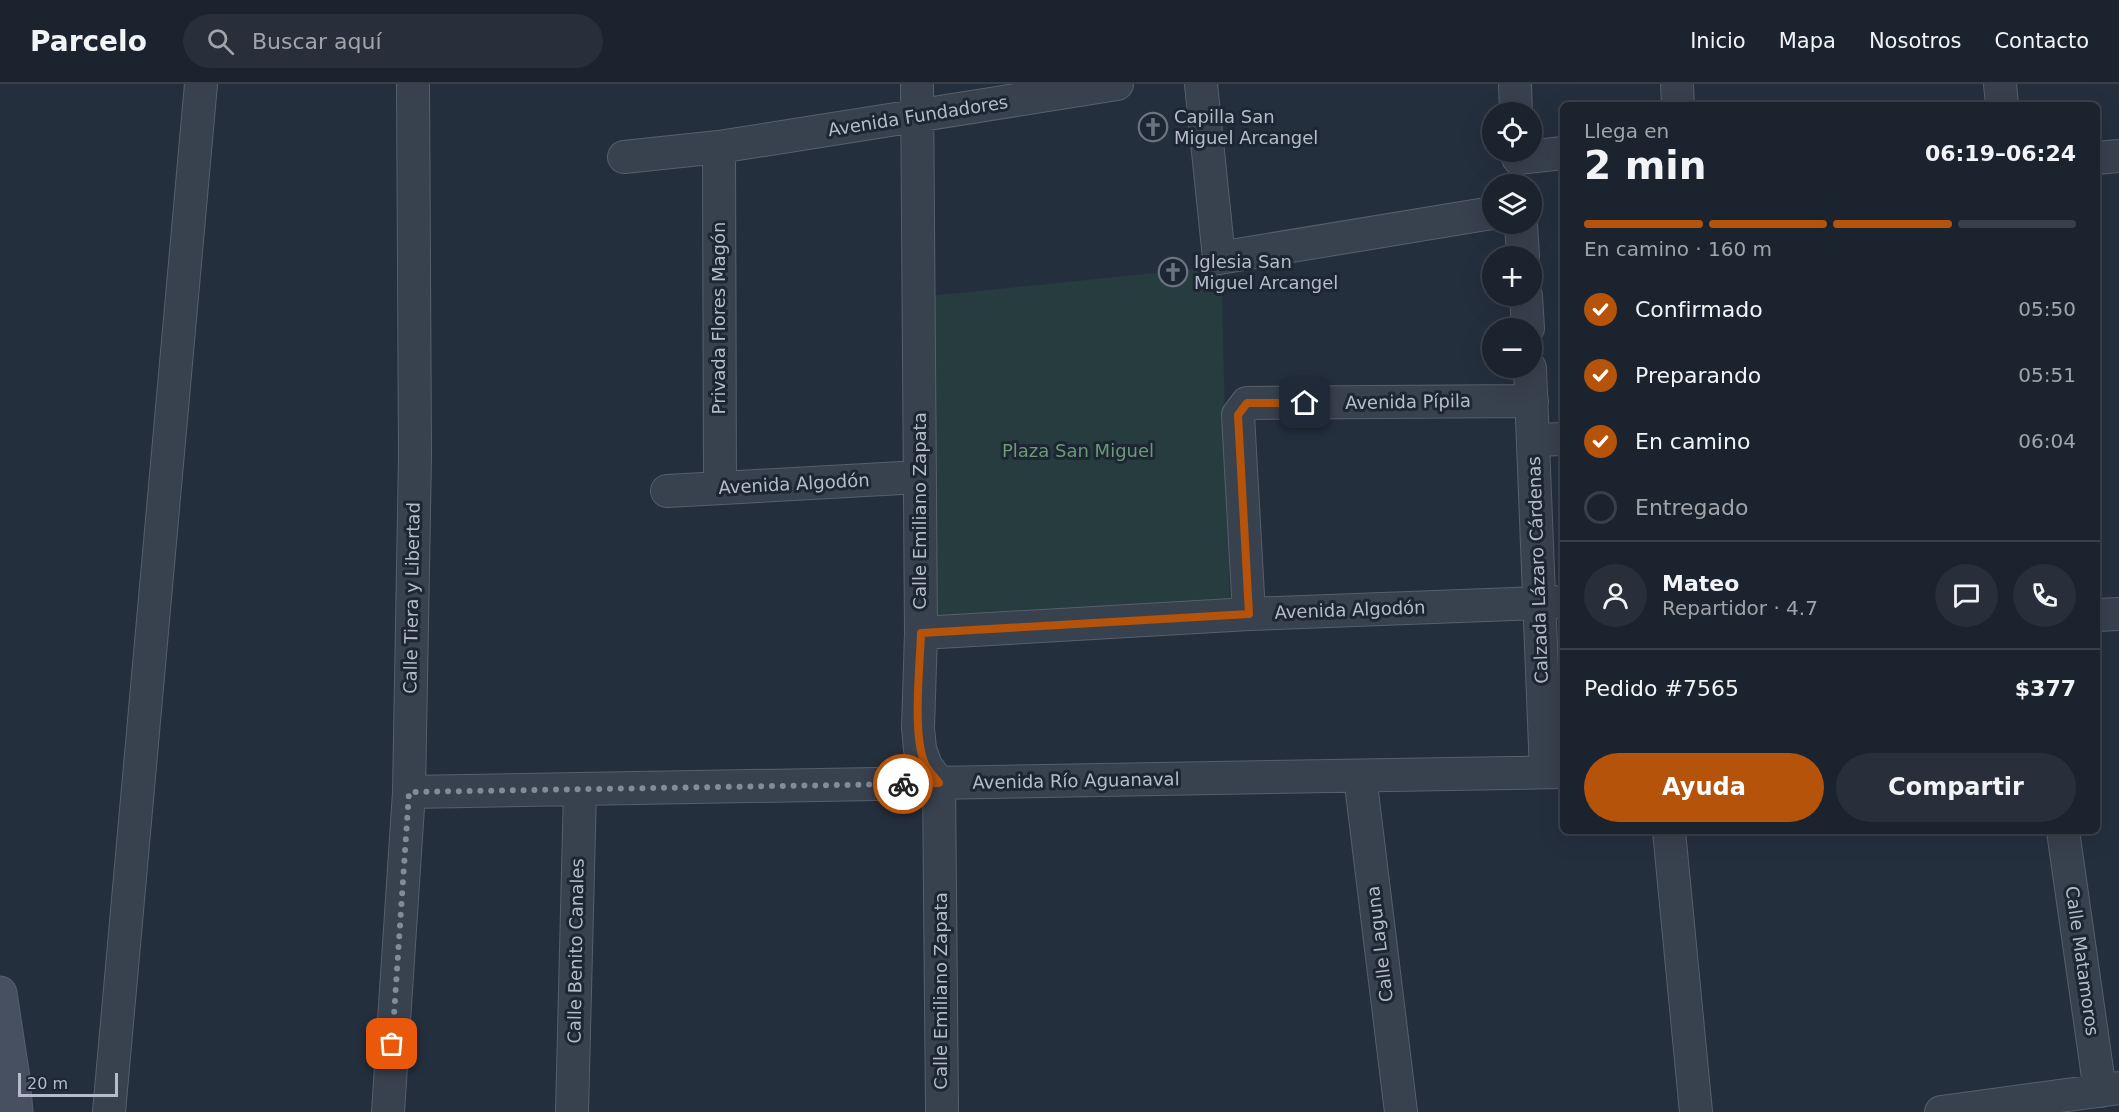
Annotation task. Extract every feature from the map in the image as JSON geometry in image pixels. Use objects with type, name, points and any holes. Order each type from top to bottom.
[{"type":"street","points":[[110,1112],[201,84]]},
{"type":"street","name":"Calle Tiera y Libertad","points":[[388,1112],[409,792],[415,456],[413,84]]},
{"type":"street","name":"Calle Emiliano Zapata","points":[[917,84],[921,633],[918,728],[920,749],[926,766],[939,783],[942,1112]]},
{"type":"street","name":"Avenida Fundadores","points":[[624,157],[719,147],[1117,84]]},
{"type":"street","points":[[1201,84],[1219,258],[1482,215]]},
{"type":"street","points":[[1515,84],[1516,102]]},
{"type":"street","points":[[1677,84],[1678,102]]},
{"type":"street","points":[[2000,84],[2002,102]]},
{"type":"street","name":"Privada Flores Magón","points":[[719,147],[720,488]]},
{"type":"street","points":[[1518,165],[1560,154]]},
{"type":"street","points":[[2100,158],[2119,156]]},
{"type":"street","name":"Calzada Lázaro Cárdenas","points":[[1531,378],[1532,401],[1548,440],[1554,772]]},
{"type":"street","name":"Avenida Pípila","points":[[1249,614],[1238,415],[1247,403],[1532,401]]},
{"type":"street","name":"Avenida Algodón","points":[[667,491],[920,477]]},
{"type":"street","name":"Avenida Algodón","points":[[921,633],[1249,614],[1551,602]]},
{"type":"street","points":[[2100,615],[2119,614]]},
{"type":"street","name":"Avenida Río Aguanaval","points":[[409,792],[1554,772]]},
{"type":"street","name":"Calle Laguna","points":[[1360,776],[1401,1112]]},
{"type":"street","name":"Calle Benito Canales","points":[[572,1112],[580,790]]},
{"type":"street","points":[[1669,834],[1696,1112]]},
{"type":"street","name":"Calle Matamoros","points":[[2064,834],[2109,1089]]},
{"type":"street","points":[[0,993],[16,1112]]},
{"type":"street","points":[[1941,1112],[2109,1089]]},
{"type":"green space","name":"Plaza San Miguel","points":[[1221,266],[1230,607],[929,624],[930,296]]},
{"type":"way so far","points":[[392,1044],[409,792],[903,784]]},
{"type":"place","name":"Capilla San Miguel Arcangel","points":[[1153,127]]},
{"type":"place","name":"Iglesia San Miguel Arcangel","points":[[1173,272]]},
{"type":"route","points":[[903,784],[939,783],[926,766],[920,749],[918,728],[921,633],[1249,614],[1238,415],[1247,403],[1305,403]]}]
